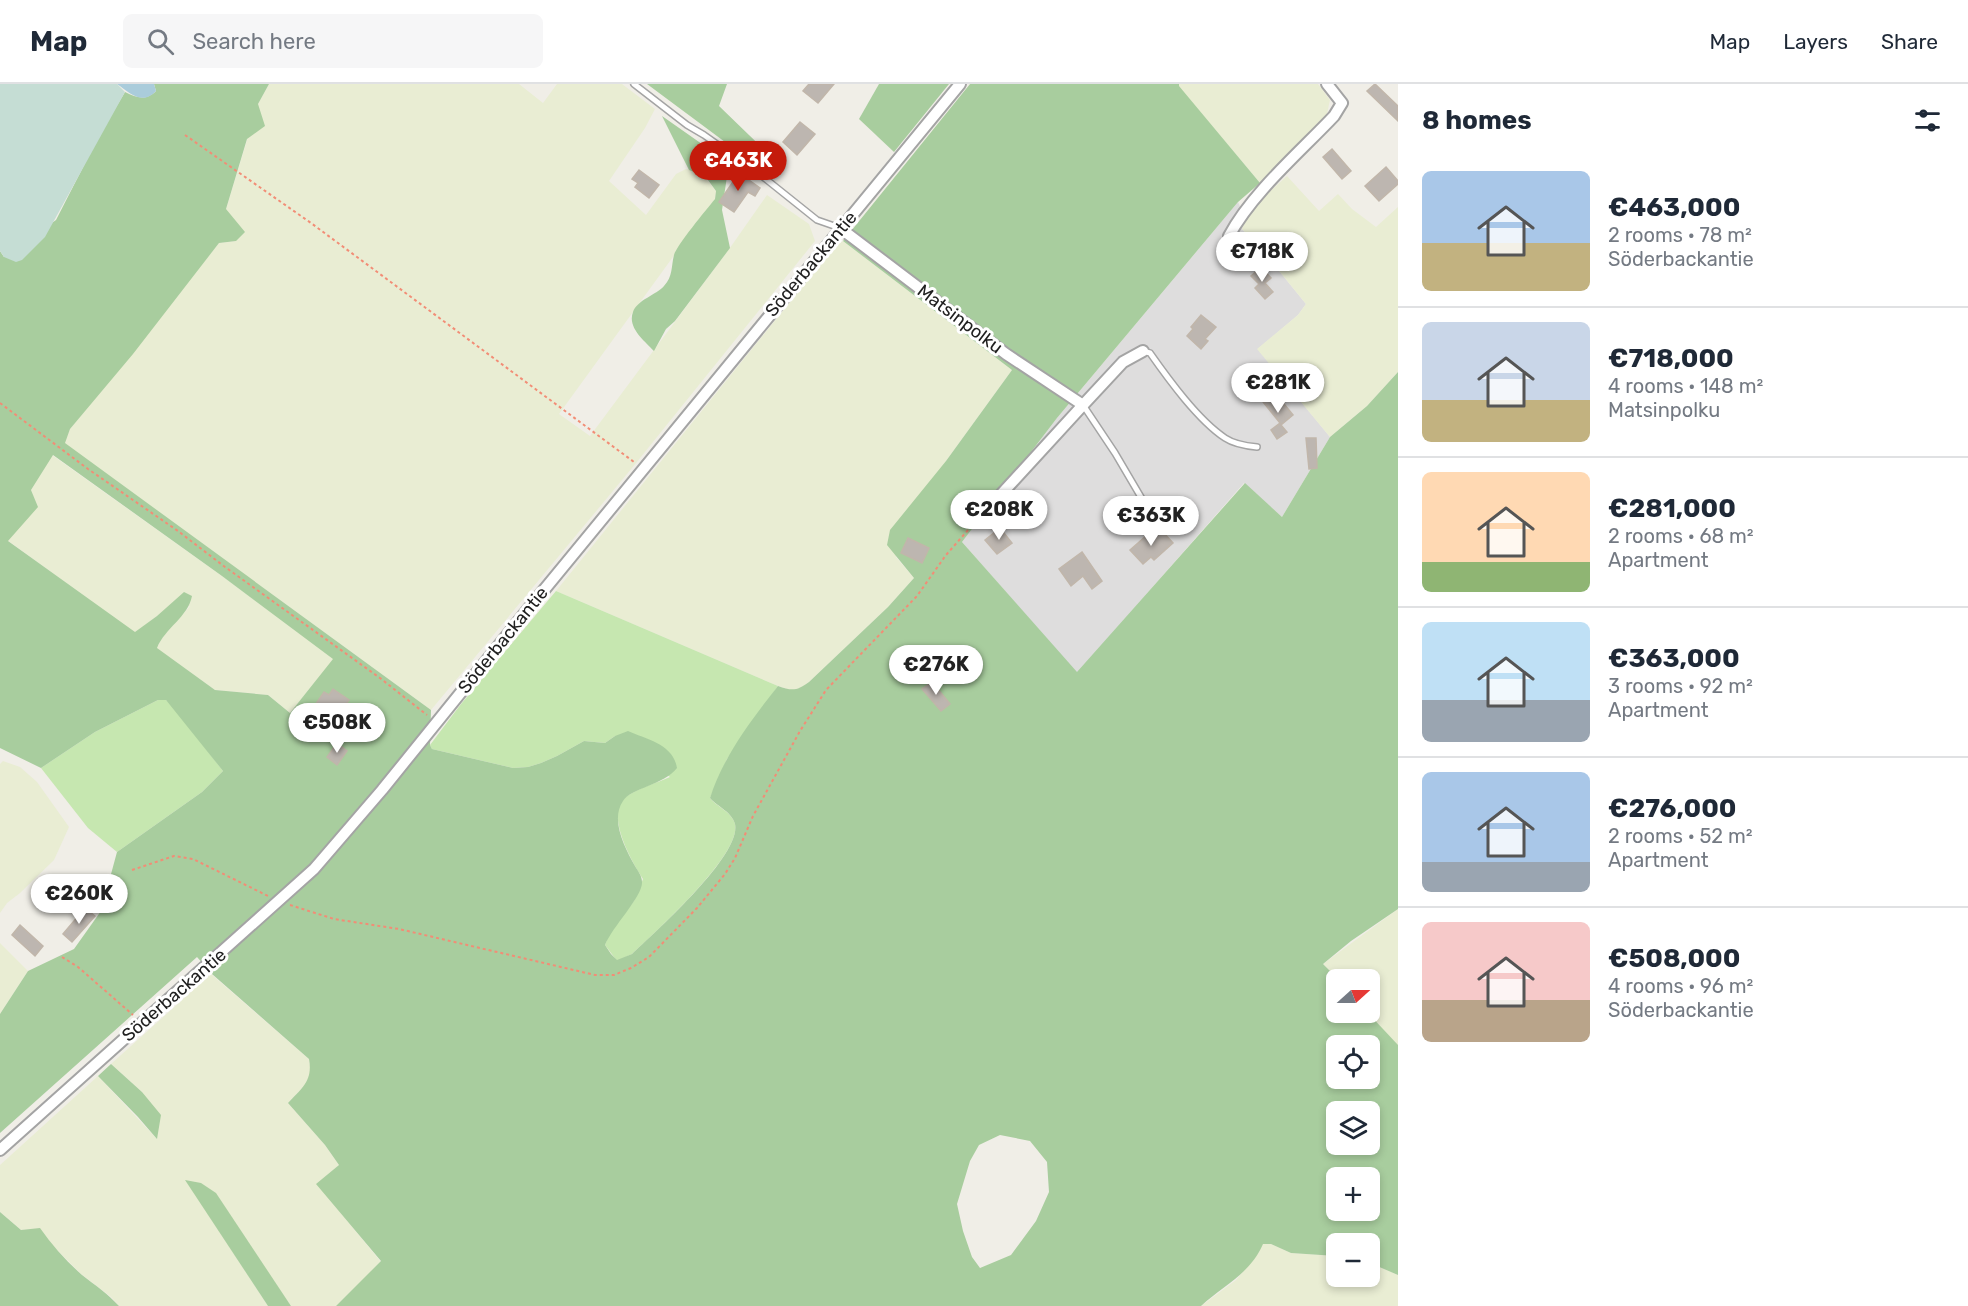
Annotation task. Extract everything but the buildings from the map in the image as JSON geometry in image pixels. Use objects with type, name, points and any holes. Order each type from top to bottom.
[{"type":"street","name":"Söderbackantie","points":[[0,1150],[314,869],[382,790],[960,84]]},
{"type":"street","points":[[1229,236],[1237,220],[1334,116],[1342,103],[1327,84]]},
{"type":"street","name":"Matsinpolku","points":[[840,228],[1006,354],[1083,405]]},
{"type":"street","points":[[982,514],[1123,362],[1143,351]]},
{"type":"lane","points":[[634,84],[687,125],[762,176],[817,219],[840,228]]},
{"type":"lane","points":[[1143,351],[1150,353],[1186,399],[1226,440],[1257,447]]},
{"type":"lane","points":[[1083,405],[1145,504]]},
{"type":"path","points":[[185,135],[619,448],[643,469]]},
{"type":"path","points":[[0,404],[380,678],[436,723]]},
{"type":"path","points":[[132,870],[174,856],[193,859],[278,902],[334,920],[399,929],[595,975],[614,975],[631,968],[657,949],[697,908],[725,874],[735,858],[757,808],[826,690],[917,596],[946,555],[982,514]]},
{"type":"path","points":[[62,957],[78,967],[141,1024]]},
{"type":"shaded area","points":[[1238,202],[1246,219],[1242,229],[1306,304],[1298,315],[1258,349],[1330,437],[1282,517],[1244,483],[1077,673],[962,542],[1057,418]]},
{"type":"green space","points":[[0,84],[117,84],[125,92],[45,237],[22,260],[16,262],[4,257],[0,251]]},
{"type":"green space","points":[[154,84],[269,84],[258,104],[265,126],[247,139],[226,209],[245,232],[236,241],[219,243],[133,354],[70,429],[65,443],[431,710],[430,745],[432,749],[513,768],[541,763],[584,741],[605,743],[628,731],[665,748],[675,760],[677,768],[671,774],[627,797],[619,809],[620,834],[642,882],[638,895],[605,945],[617,960],[632,954],[658,929],[694,893],[725,854],[733,838],[735,824],[728,813],[710,798],[730,754],[778,686],[794,689],[809,682],[888,607],[914,578],[887,545],[890,530],[946,461],[1012,370],[843,241],[970,84],[1179,84],[1260,183],[1238,202],[1057,418],[962,542],[1077,672],[1245,483],[1282,517],[1330,437],[1367,406],[1398,372],[1398,909],[1351,941],[1323,964],[1328,969],[1326,969],[1326,1023],[1377,1023],[1398,1045],[1398,1275],[1380,1267],[1380,1233],[1326,1233],[1326,1255],[1291,1253],[1271,1244],[1263,1244],[1244,1271],[1201,1306],[336,1306],[381,1261],[316,1184],[339,1165],[325,1145],[288,1103],[308,1079],[309,1059],[212,974],[197,957],[0,1133],[0,1014],[28,971],[74,949],[101,911],[117,852],[202,792],[223,771],[166,700],[158,700],[95,732],[41,768],[0,748],[0,251],[4,257],[56,220],[99,136],[125,92],[141,98],[156,91]],"holes":[[[53,455],[333,659],[290,713],[268,695],[215,690],[157,648],[165,634],[186,610],[192,596],[184,592],[135,632],[8,541],[38,507],[31,490]],[[1000,1135],[1030,1141],[1047,1162],[1049,1192],[1036,1221],[1011,1255],[980,1268],[972,1257],[957,1204],[970,1161],[979,1145]]]},
{"type":"green space","points":[[269,84],[519,84],[543,103],[557,84],[622,84],[655,109],[645,128],[609,181],[646,215],[676,174],[686,169],[704,176],[716,191],[715,199],[559,414],[590,436],[767,195],[809,224],[815,241],[632,468],[431,710],[64,443],[70,429],[219,243],[236,241],[226,209],[258,104]]},
{"type":"green space","points":[[647,84],[727,84],[719,106],[779,164],[772,177]]},
{"type":"green space","points":[[879,84],[949,84],[894,152],[859,119]]},
{"type":"green space","points":[[1179,84],[1318,84],[1330,100],[1327,114],[1260,183],[1178,86]]},
{"type":"green space","points":[[662,116],[729,163],[722,210],[730,248],[675,321],[666,329],[654,351],[635,329],[632,323],[633,312],[638,304],[661,289],[667,282],[676,250],[715,199],[716,191],[705,176],[689,170]]},
{"type":"green space","points":[[1287,176],[1319,211],[1338,194],[1352,209],[1376,227],[1398,207],[1398,372],[1367,406],[1330,437],[1257,349],[1298,315],[1306,304],[1242,229],[1246,219],[1268,193]]},
{"type":"green space","points":[[843,241],[1012,370],[946,461],[896,557],[914,578],[888,607],[809,682],[799,690],[793,691],[556,591],[828,255]]},
{"type":"green space","points":[[52,455],[334,659],[290,713],[268,695],[215,690],[156,648],[165,634],[190,606],[157,616],[135,633],[7,540],[37,507],[31,490]]},
{"type":"green space","points":[[556,591],[778,686],[727,759],[710,798],[731,816],[735,824],[733,837],[725,854],[676,912],[632,954],[617,961],[605,945],[609,933],[634,901],[643,879],[622,837],[618,813],[620,803],[632,793],[670,777],[615,736],[605,743],[584,741],[541,763],[513,768],[432,749],[430,745],[461,704]]},
{"type":"green space","points":[[158,700],[166,700],[173,706],[223,771],[202,792],[117,852],[88,828],[41,768],[95,732]]},
{"type":"green space","points":[[3,761],[20,767],[37,782],[69,827],[54,860],[7,903],[0,913],[0,764]]},
{"type":"green space","points":[[1398,909],[1398,1046],[1376,1023],[1380,1023],[1380,969],[1328,969],[1323,964]]},
{"type":"green space","points":[[0,943],[28,971],[0,1014]]},
{"type":"green space","points":[[211,974],[309,1059],[311,1074],[306,1084],[288,1103],[325,1145],[339,1165],[317,1184],[381,1262],[336,1306],[291,1306],[273,1280],[186,1180],[268,1306],[119,1306],[81,1274],[52,1245],[40,1229],[21,1230],[0,1212],[0,1165],[98,1076],[157,1139],[142,1092],[111,1064]]},
{"type":"green space","points":[[111,1064],[142,1092],[161,1115],[157,1139],[98,1076]]},
{"type":"green space","points":[[185,1180],[201,1183],[216,1193],[291,1306],[268,1306]]},
{"type":"green space","points":[[0,1212],[21,1230],[40,1228],[70,1264],[119,1306],[0,1306]]},
{"type":"green space","points":[[1262,1244],[1271,1244],[1291,1253],[1326,1255],[1326,1287],[1380,1287],[1380,1267],[1398,1275],[1398,1306],[1201,1306],[1236,1280],[1259,1252]]},
{"type":"water","points":[[117,84],[154,84],[156,91],[146,98],[141,98]]}]
